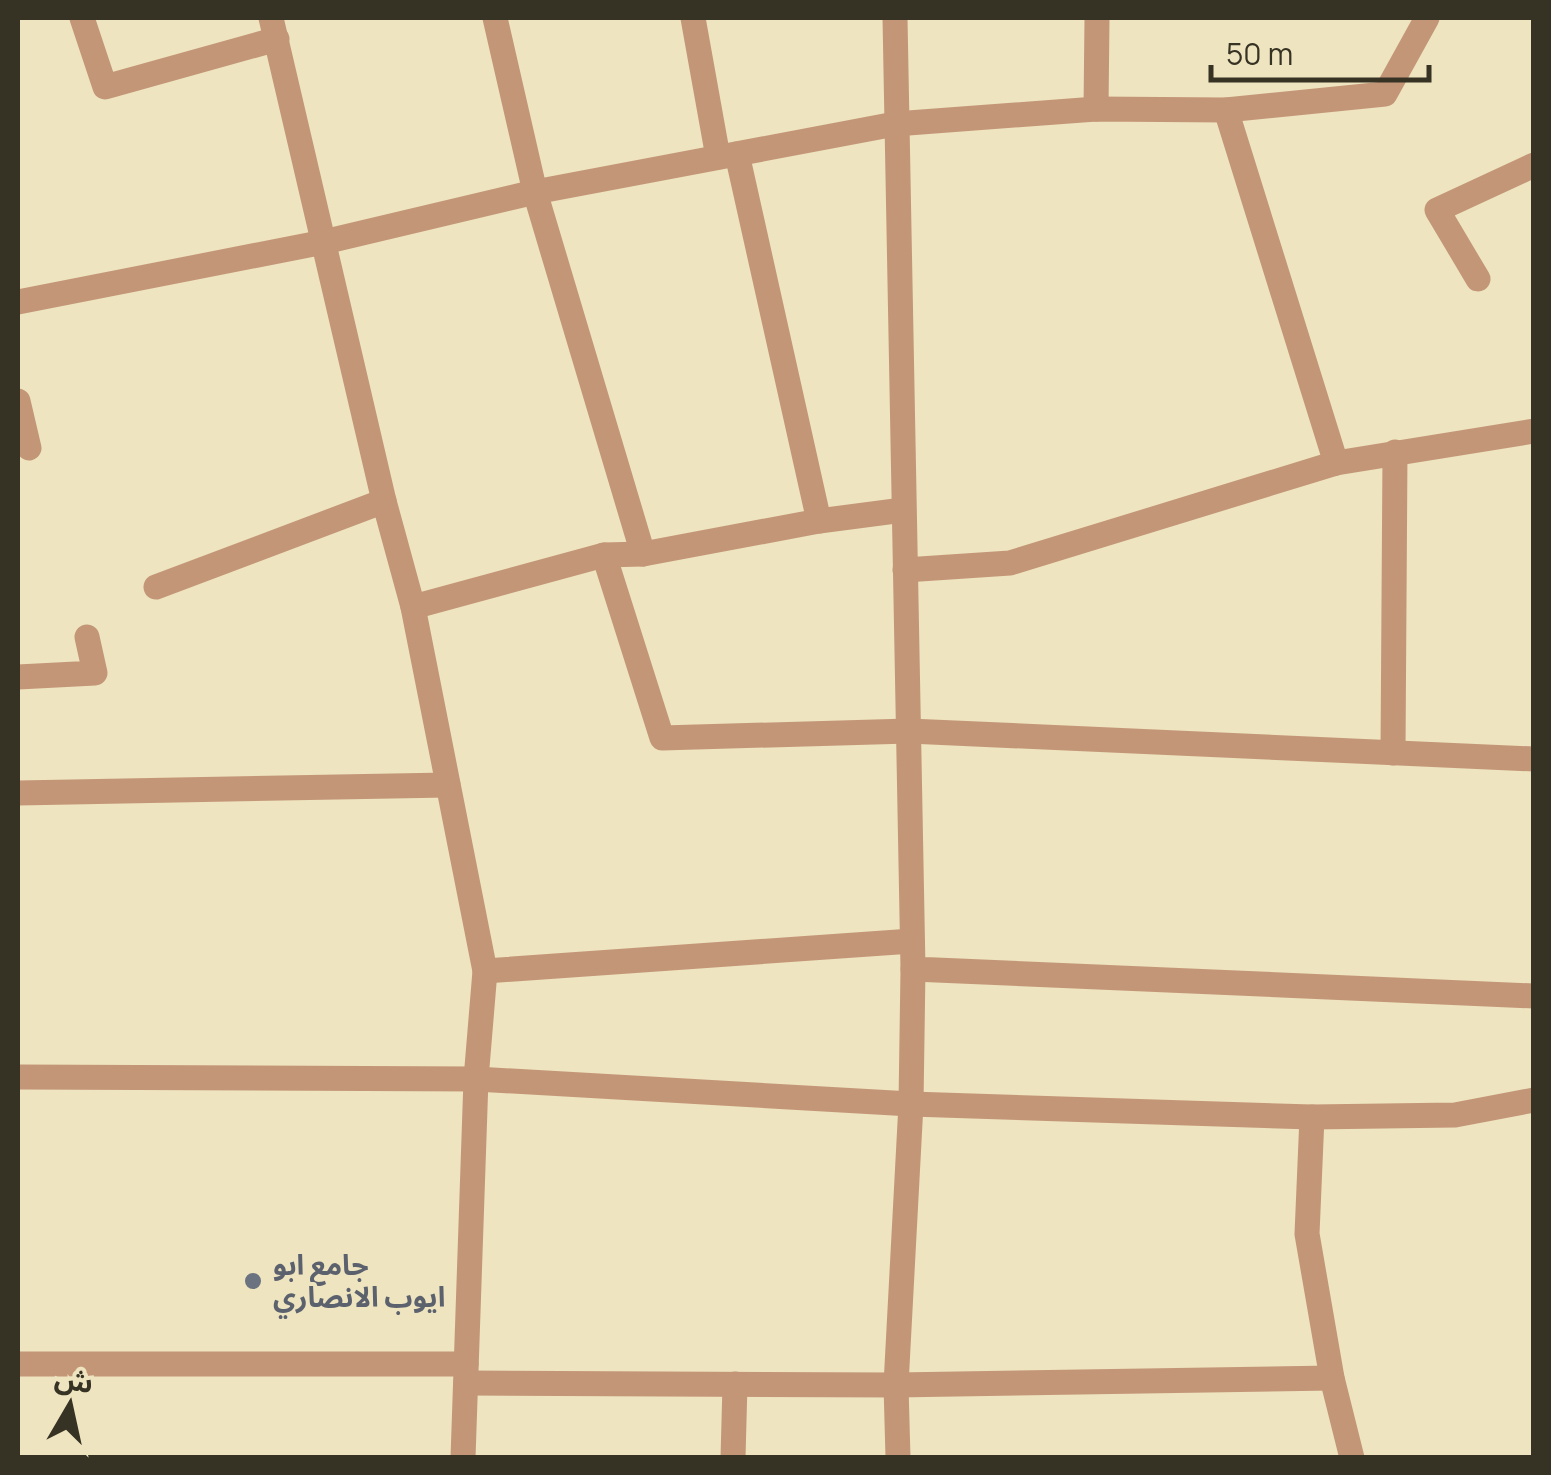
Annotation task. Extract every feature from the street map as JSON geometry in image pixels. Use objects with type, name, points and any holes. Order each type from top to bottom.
[{"type":"street","points":[[82,18],[104,88],[274,28],[412,607],[485,971],[476,1079],[463,1458]]},
{"type":"street","points":[[495,18],[535,192],[643,554]]},
{"type":"street","points":[[693,18],[819,521]]},
{"type":"street","points":[[895,18],[894,124],[913,969],[911,1104],[896,1384],[898,1458]]},
{"type":"street","points":[[1096,110],[1097,18]]},
{"type":"street","points":[[18,302],[324,242],[535,192],[894,124],[1096,110],[1226,110],[1385,94],[1427,18]]},
{"type":"street","points":[[1226,110],[1336,463]]},
{"type":"street","points":[[1478,279],[1437,210],[1534,165]]},
{"type":"street","points":[[18,401],[29,448]]},
{"type":"street","points":[[905,570],[1010,563],[1336,463],[1534,430]]},
{"type":"street","points":[[1393,752],[1395,452]]},
{"type":"street","points":[[156,586],[384,501]]},
{"type":"street","points":[[412,607],[604,555],[643,554],[819,521],[903,510]]},
{"type":"street","points":[[604,555],[662,738],[909,731],[1534,759]]},
{"type":"street","points":[[18,677],[96,672],[87,638]]},
{"type":"street","points":[[18,793],[448,786]]},
{"type":"street","points":[[485,971],[912,941]]},
{"type":"street","points":[[913,969],[1534,996]]},
{"type":"street","points":[[18,1077],[476,1079],[911,1104],[1312,1118],[1455,1115],[1534,1100]]},
{"type":"street","points":[[1312,1118],[1307,1234],[1332,1378],[1352,1458]]},
{"type":"street","points":[[18,1364],[466,1373],[735,1384],[1332,1378]]},
{"type":"street","points":[[734,1458],[735,1384]]},
{"type":"place","name":"جامع ابو ايوب الانصاري","points":[[253,1281]]}]
